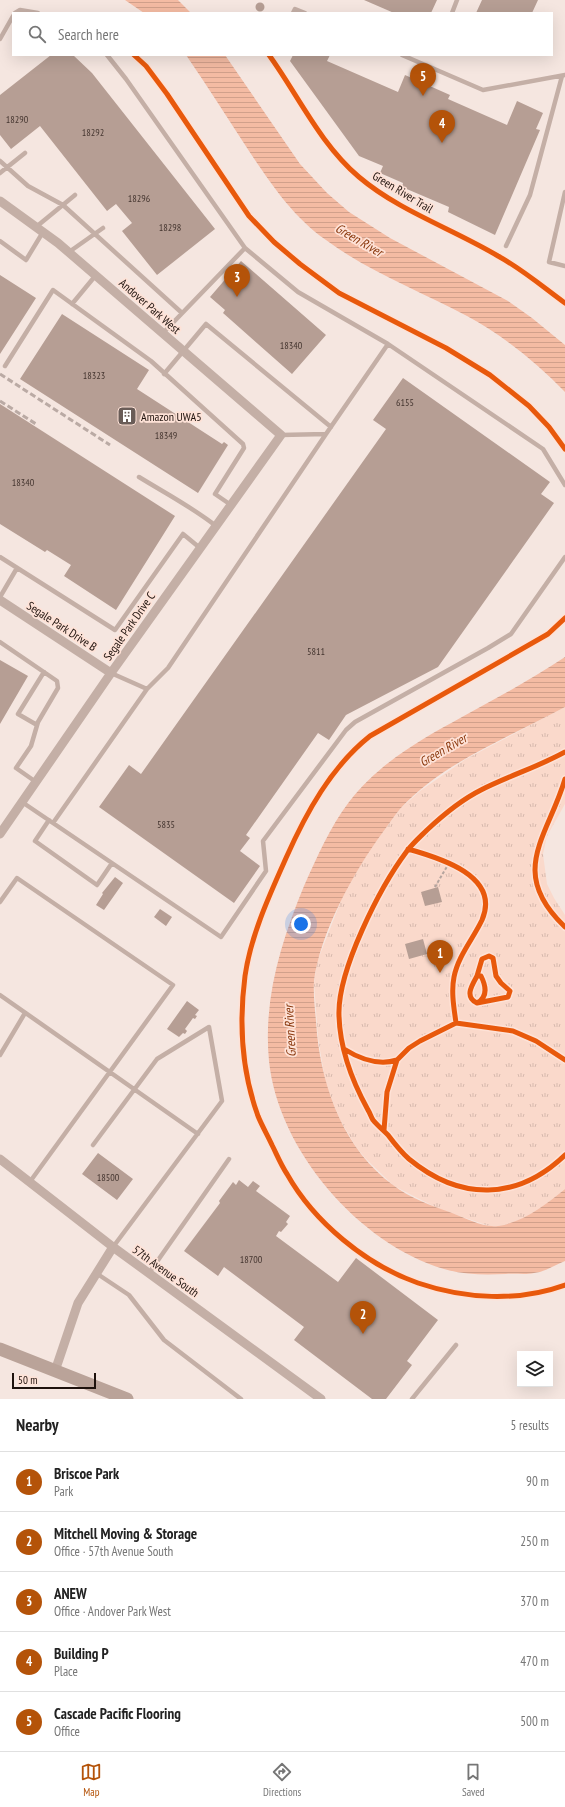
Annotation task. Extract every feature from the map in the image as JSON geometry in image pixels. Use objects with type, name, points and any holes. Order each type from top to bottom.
[{"type":"main road","points":[[0,1349],[127,1399]]},
{"type":"street","name":"Andover Park West","points":[[0,201],[69,252],[281,435]]},
{"type":"street","name":"Segale Park Drive C","points":[[0,834],[111,673],[281,435]]},
{"type":"street","name":"Segale Park Drive B","points":[[0,598],[111,673]]},
{"type":"street","name":"57th Avenue South","points":[[0,1160],[113,1247],[320,1399]]},
{"type":"street","points":[[55,1371],[78,1303],[113,1247]]},
{"type":"lane","points":[[452,12],[457,0]]},
{"type":"lane","points":[[293,12],[294,9],[302,12]]},
{"type":"lane","points":[[17,12],[20,10],[32,12]]},
{"type":"lane","points":[[0,39],[12,18]]},
{"type":"lane","points":[[108,56],[126,79],[245,248],[298,292],[388,344],[543,449],[565,485]]},
{"type":"lane","points":[[404,56],[483,90],[563,75],[530,195],[506,246]]},
{"type":"lane","points":[[0,173],[25,153]]},
{"type":"lane","points":[[0,161],[28,186],[63,205],[96,233],[182,312]]},
{"type":"lane","points":[[565,192],[549,262],[565,266]]},
{"type":"lane","points":[[0,241],[26,260],[40,230],[63,205],[75,196]]},
{"type":"lane","points":[[69,252],[103,228]]},
{"type":"lane","points":[[163,333],[245,248]]},
{"type":"lane","points":[[72,304],[96,275]]},
{"type":"lane","points":[[5,366],[53,290],[151,361],[243,444],[244,448],[215,494],[231,505]]},
{"type":"lane","points":[[164,374],[206,324],[330,427]]},
{"type":"lane","points":[[112,863],[97,885],[35,841],[51,822],[147,689],[168,668],[330,427],[388,344]]},
{"type":"lane","points":[[281,435],[326,434]]},
{"type":"lane","points":[[139,477],[195,510],[216,526]]},
{"type":"lane","points":[[0,557],[115,630],[183,534],[200,548]]},
{"type":"lane","points":[[22,802],[221,937],[266,871],[263,841],[346,730],[355,722],[511,634],[565,558]]},
{"type":"lane","points":[[0,598],[17,568]]},
{"type":"lane","points":[[0,642],[57,681],[58,688],[37,725],[31,746],[16,768],[36,782]]},
{"type":"lane","points":[[37,725],[18,714],[44,672]]},
{"type":"lane","points":[[111,673],[147,689]]},
{"type":"lane","points":[[0,902],[18,878],[173,985],[29,1183]]},
{"type":"lane","points":[[0,995],[198,1134]]},
{"type":"lane","points":[[0,1055],[25,1013]]},
{"type":"lane","points":[[93,1145],[156,1059],[209,1027],[222,1101],[113,1247]]},
{"type":"lane","points":[[149,1273],[228,1159]]},
{"type":"lane","points":[[96,1273],[128,1295],[164,1340],[241,1399]]},
{"type":"lane","points":[[412,1399],[456,1345]]},
{"type":"path","points":[[274,58],[277,66]]},
{"type":"path","points":[[435,887],[452,865],[442,860]]},
{"type":"green space","points":[[565,707],[565,804],[547,836],[543,854],[547,884],[565,915],[565,1189],[539,1209],[520,1220],[500,1226],[489,1226],[439,1209],[394,1186],[366,1159],[356,1147],[339,1118],[326,1085],[318,1038],[314,983],[317,962],[344,893],[368,852],[400,809],[420,791],[466,759]]},
{"type":"water","points":[[125,0],[178,0],[190,12],[143,12]]},
{"type":"water","name":"Green River","points":[[187,56],[226,56],[300,164],[327,193],[349,212],[390,238],[508,301],[532,318],[565,345],[565,392],[543,370],[494,332],[467,316],[377,272],[342,251],[314,231],[303,221],[274,188]]},
{"type":"water","name":"Green River","points":[[565,657],[565,707],[457,764],[436,777],[417,792],[400,809],[372,848],[350,884],[331,923],[317,962],[314,981],[314,994],[317,1034],[325,1077],[339,1118],[349,1137],[376,1171],[393,1185],[414,1198],[486,1226],[498,1226],[517,1221],[542,1207],[565,1189],[565,1261],[531,1274],[483,1274],[460,1272],[444,1269],[412,1257],[382,1238],[354,1216],[328,1189],[306,1159],[288,1128],[276,1094],[269,1061],[268,1038],[271,993],[281,950],[304,886],[324,842],[342,812],[361,788],[387,764],[416,744],[527,681]]},
{"type":"building","points":[[364,0],[437,0],[431,12],[392,12]]},
{"type":"building","points":[[482,0],[538,0],[532,12],[476,12]]},
{"type":"building","points":[[260,2],[265,7],[260,12],[255,7]]},
{"type":"building","points":[[50,56],[74,56],[92,73],[215,229],[157,275],[122,231],[132,223],[116,204],[107,211],[40,126],[11,149],[0,135],[0,95]]},
{"type":"building","points":[[292,56],[330,56],[327,61],[398,92],[405,75],[450,95],[448,99],[507,125],[517,101],[543,113],[536,129],[540,130],[495,235],[448,212],[449,207],[402,187],[403,183],[380,173],[383,166],[359,156],[290,61]]},
{"type":"building","points":[[241,261],[326,335],[292,374],[223,313],[225,310],[210,297]]},
{"type":"building","points":[[0,275],[36,298],[0,354]]},
{"type":"building","name":"Amazon UWA5","points":[[62,314],[149,370],[137,389],[222,444],[224,442],[228,445],[198,493],[20,379]]},
{"type":"building","points":[[403,378],[550,482],[541,494],[554,503],[438,667],[346,715],[329,740],[318,733],[246,835],[250,838],[240,851],[260,866],[234,903],[99,807],[129,765],[141,774],[386,429],[373,420]]},
{"type":"building","points":[[0,404],[175,516],[116,610],[64,576],[71,565],[47,550],[45,552],[0,524]]},
{"type":"building","points":[[0,660],[28,676],[0,724]]},
{"type":"building","points":[[115,877],[123,883],[104,910],[96,905],[103,894],[102,893]]},
{"type":"building","points":[[438,887],[442,902],[425,906],[421,892]]},
{"type":"building","points":[[160,909],[172,917],[166,926],[154,917]]},
{"type":"building","points":[[423,939],[427,954],[409,959],[405,944]]},
{"type":"building","points":[[187,1001],[199,1010],[195,1015],[197,1016],[195,1019],[193,1018],[185,1029],[187,1031],[185,1034],[183,1033],[179,1037],[167,1029]]},
{"type":"building","points":[[98,1153],[133,1179],[117,1200],[82,1174]]},
{"type":"building","points":[[239,1180],[248,1187],[253,1181],[260,1186],[256,1191],[290,1216],[286,1222],[288,1224],[281,1232],[279,1231],[276,1236],[338,1282],[356,1258],[438,1320],[407,1361],[412,1365],[386,1399],[372,1399],[294,1340],[304,1327],[224,1267],[218,1276],[184,1251],[220,1203],[219,1201],[233,1182],[236,1185]]},
{"type":"railway","points":[[0,374],[110,445]]},
{"type":"railway","points":[[0,401],[36,424]]},
{"type":"cycle path","points":[[135,56],[146,66],[167,94],[249,216],[274,242],[300,264],[339,293],[446,348],[490,375],[529,406],[549,427],[565,449]]},
{"type":"cycle path","name":"Green River Trail","points":[[270,56],[321,134],[345,164],[359,177],[391,200],[507,261],[565,303]]},
{"type":"cycle path","points":[[565,618],[548,634],[370,736],[343,762],[321,792],[302,824],[267,901],[256,931],[248,961],[242,1011],[245,1064],[248,1082],[260,1120],[283,1167],[298,1192],[312,1209],[343,1240],[379,1265],[399,1275],[418,1283],[454,1292],[473,1295],[510,1296],[529,1294],[565,1285]]},
{"type":"cycle path","points":[[565,752],[491,785],[466,798],[439,819],[409,848],[385,886],[362,930],[345,976],[340,997],[339,1016],[344,1053],[357,1088],[372,1119],[409,1159],[428,1173],[448,1183],[468,1188],[488,1190],[508,1188],[528,1181],[547,1170],[565,1155]]},
{"type":"cycle path","points":[[565,779],[558,800],[542,837],[537,854],[535,871],[538,889],[548,907],[565,927]]},
{"type":"cycle path","points":[[408,849],[436,858],[464,871],[475,881],[483,892],[486,905],[482,920],[462,955],[454,977],[453,994],[456,1023]]},
{"type":"cycle path","points":[[477,976],[482,959],[489,956],[493,958],[496,976],[510,991],[508,997],[477,1003],[471,998],[470,994],[471,987],[477,976],[481,976],[485,987],[483,998],[477,1003]]},
{"type":"cycle path","points":[[384,1130],[387,1092],[397,1060],[409,1048],[420,1041],[456,1023],[513,1031],[536,1041],[565,1060]]},
{"type":"cycle path","points":[[344,1049],[356,1056],[376,1062],[390,1062],[397,1060]]},
{"type":"place","name":"Cascade Pacific Flooring","points":[[423,96]]},
{"type":"place","name":"Building P","points":[[442,143]]},
{"type":"place","name":"ANEW","points":[[237,297]]},
{"type":"place","name":"Amazon UWA5","points":[[127,416]]},
{"type":"place","name":"Briscoe Park","points":[[440,973]]},
{"type":"place","name":"Mitchell Moving & Storage","points":[[363,1334]]}]
